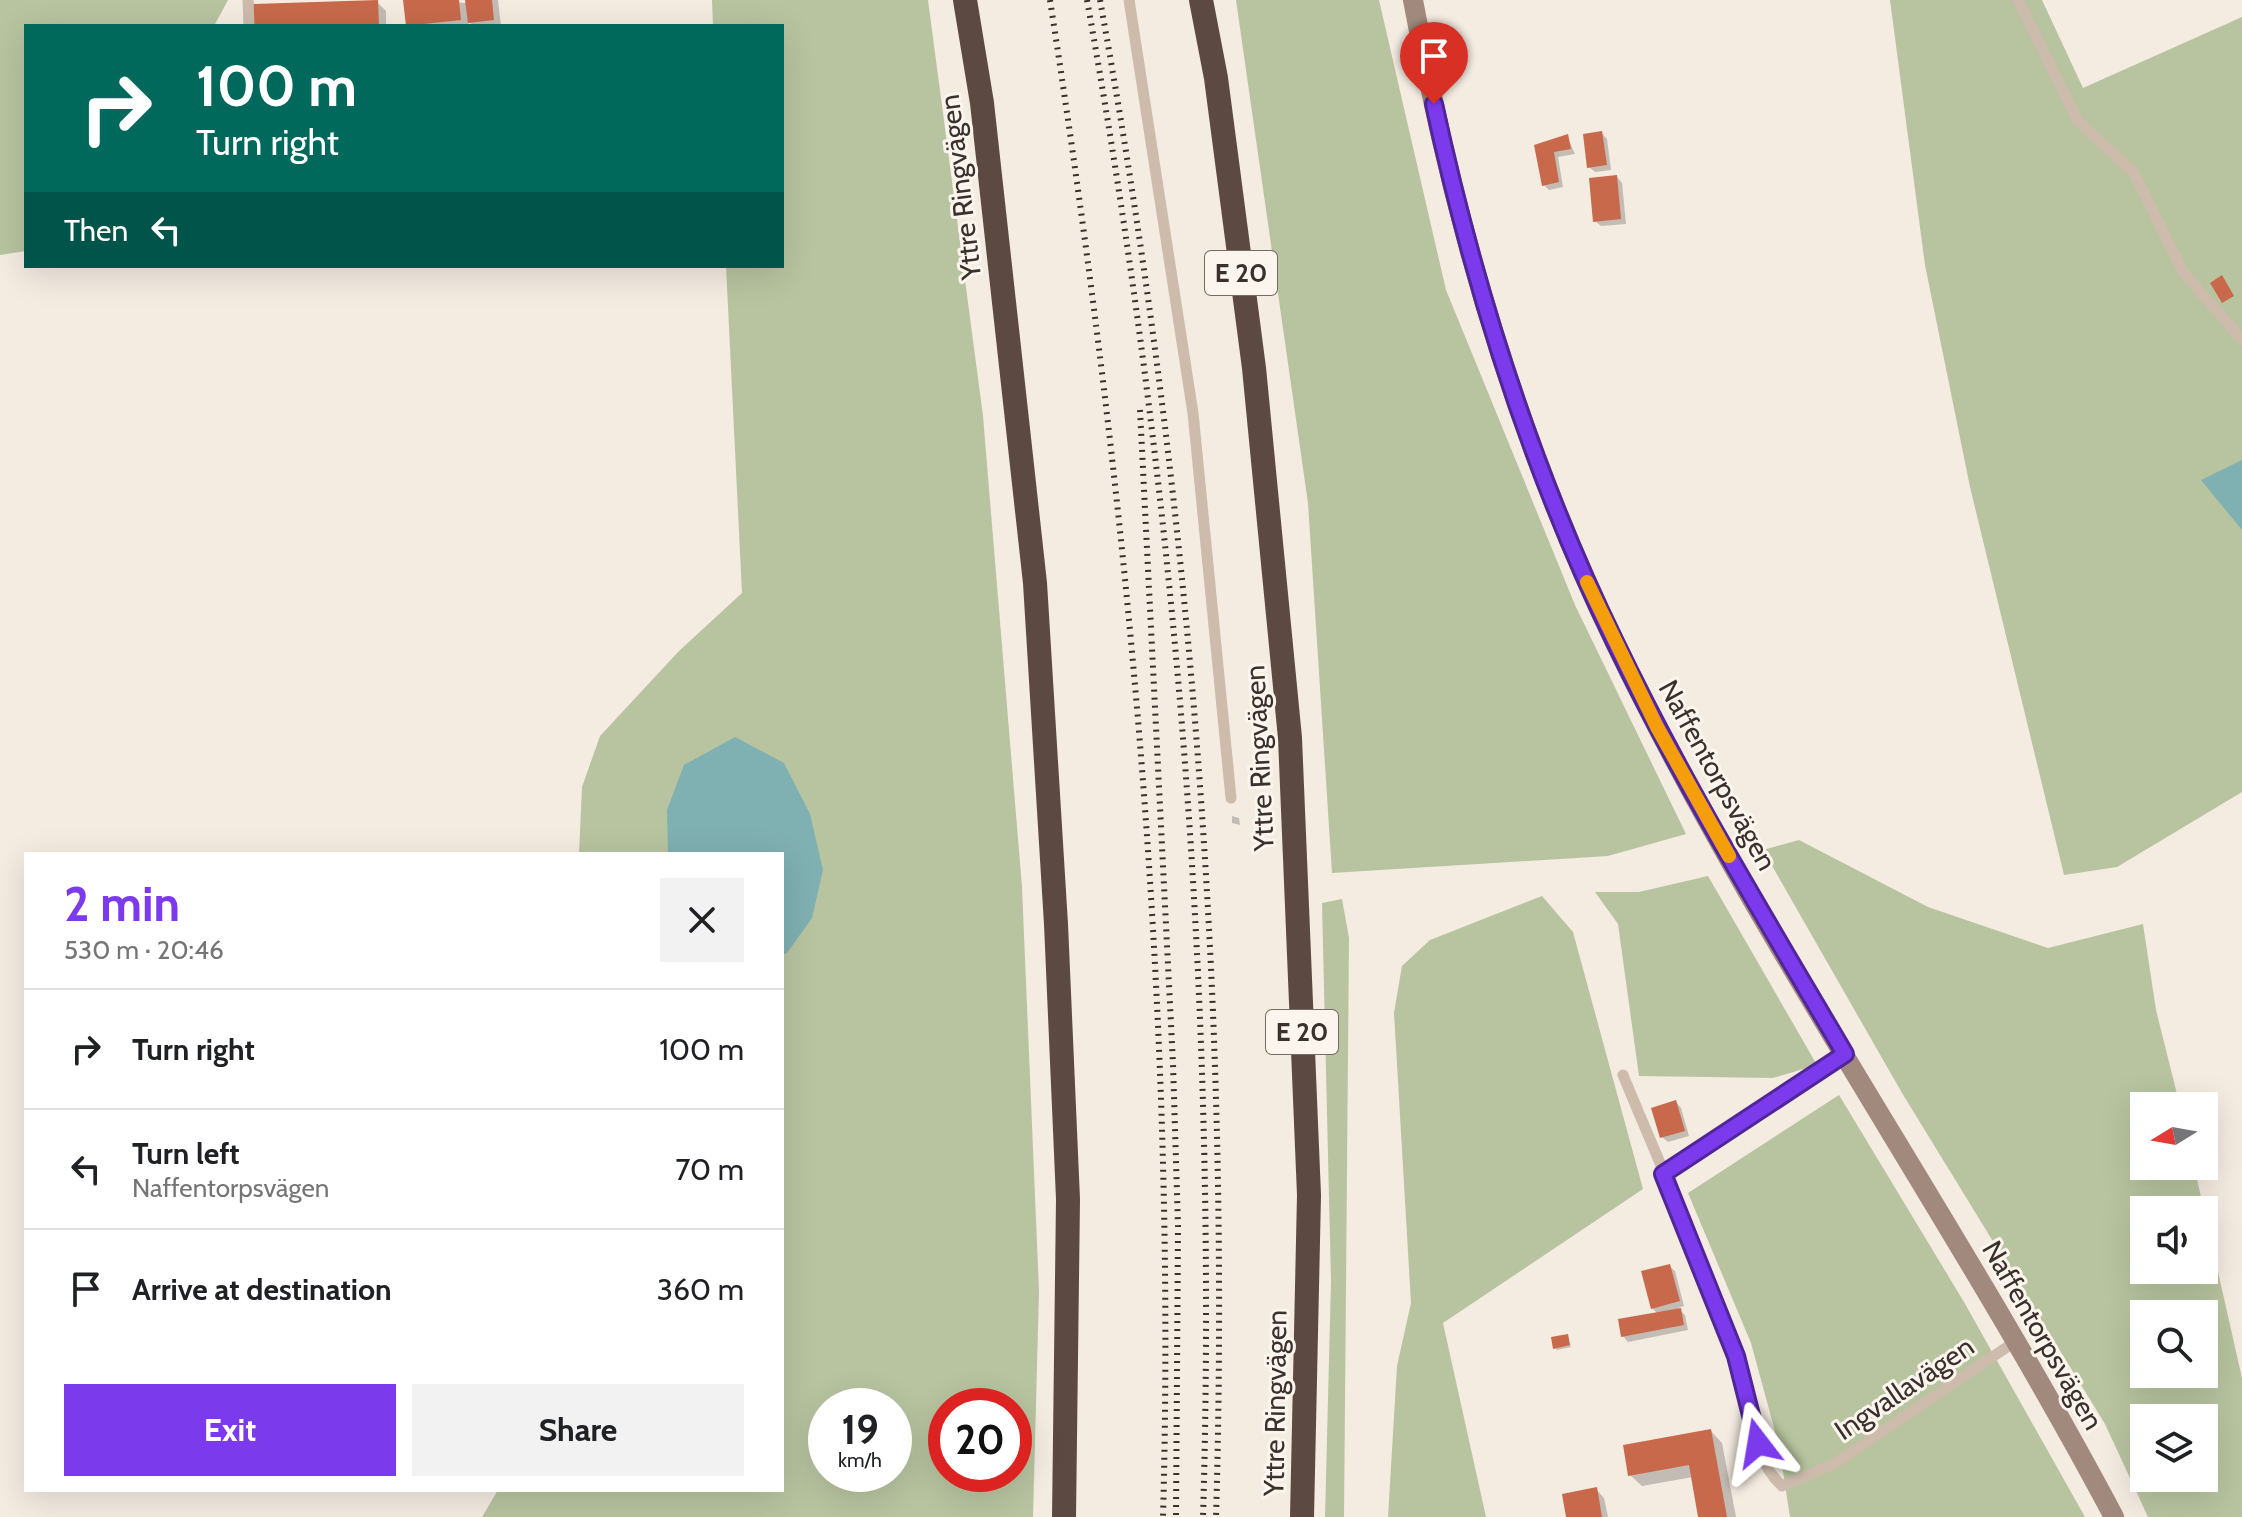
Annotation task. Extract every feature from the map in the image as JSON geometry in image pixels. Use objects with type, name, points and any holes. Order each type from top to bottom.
[{"type":"highway","points":[[959,0],[982,103]]},
{"type":"highway","name":"Yttre Ringvägen","points":[[965,0],[982,103],[1035,583],[1056,924],[1068,1199],[1064,1517]]},
{"type":"highway","name":"Yttre Ringvägen","points":[[1201,0],[1216,78],[1254,368],[1290,738],[1309,1195],[1302,1517]]},
{"type":"street","name":"Naffentorpsvägen","points":[[1413,0],[1440,130],[1485,303],[1525,424],[1574,552],[1657,727],[1845,1054],[2016,1341],[2114,1517]]},
{"type":"lane","points":[[248,0],[249,24]]},
{"type":"lane","points":[[1129,0],[1193,413],[1231,798]]},
{"type":"lane","points":[[2018,0],[2078,121],[2134,173],[2183,272],[2242,340]]},
{"type":"lane","points":[[1663,1174],[1845,1054]]},
{"type":"lane","name":"Ingvallavägen","points":[[1623,1075],[1736,1356],[1758,1443],[1773,1478],[1782,1486],[1834,1464],[2016,1341]]},
{"type":"green space","points":[[0,0],[228,0],[215,24],[24,24],[24,251],[0,255]]},
{"type":"green space","points":[[712,0],[928,0],[983,416],[1022,887],[1039,1291],[1033,1517],[482,1517],[497,1492],[784,1492],[784,852],[579,852],[582,787],[600,736],[679,651],[742,593],[726,268],[784,268],[784,24],[713,24]]},
{"type":"green space","points":[[1236,0],[1379,0],[1446,290],[1575,605],[1686,834],[1608,856],[1332,873],[1308,503]]},
{"type":"green space","points":[[1890,0],[2042,0],[2083,88],[2242,17],[2242,792],[2117,867],[2064,875],[1970,487],[1925,265]]},
{"type":"green space","points":[[1799,840],[1928,907],[2048,948],[2143,924],[2156,1010],[2176,1092],[2130,1092],[2130,1180],[2197,1180],[2201,1196],[2130,1196],[2130,1284],[2218,1284],[2218,1272],[2242,1378],[2242,1517],[2148,1517],[2136,1492],[2218,1492],[2218,1404],[2130,1404],[2130,1478],[2105,1424],[1902,1093],[1763,850]]},
{"type":"green space","points":[[1708,876],[1817,1065],[1773,1078],[1639,1076],[1618,924],[1595,892],[1639,892]]},
{"type":"green space","points":[[1542,896],[1573,932],[1643,1189],[1443,1323],[1486,1517],[1388,1517],[1397,1366],[1411,1303],[1394,1013],[1402,966],[1430,940]]},
{"type":"green space","points":[[1342,899],[1349,938],[1344,1517],[1325,1517],[1331,1281],[1322,903]]},
{"type":"green space","points":[[1839,1095],[1964,1302],[2085,1517],[1790,1517],[1779,1446],[1751,1343],[1688,1193]]},
{"type":"water","points":[[2242,460],[2242,530],[2201,480]]},
{"type":"water","points":[[735,737],[784,763],[810,814],[823,870],[812,918],[787,953],[784,954],[784,852],[668,852],[667,810],[684,765]]},
{"type":"building","points":[[378,0],[379,24],[252,24],[252,4]]},
{"type":"building","points":[[403,0],[459,0],[461,20],[406,24]]},
{"type":"building","points":[[465,0],[492,0],[494,20],[468,23]]},
{"type":"building","points":[[1602,131],[1607,165],[1587,168],[1583,134]]},
{"type":"building","points":[[1568,134],[1571,149],[1554,152],[1559,182],[1542,186],[1534,145]]},
{"type":"building","points":[[1617,175],[1621,219],[1593,222],[1589,178]]},
{"type":"building","points":[[2222,275],[2234,296],[2222,303],[2210,283]]},
{"type":"building","points":[[1676,1100],[1685,1131],[1660,1138],[1651,1108]]},
{"type":"building","points":[[1670,1264],[1680,1301],[1651,1309],[1641,1271]]},
{"type":"building","points":[[1681,1308],[1684,1325],[1621,1337],[1618,1319]]},
{"type":"building","points":[[1568,1334],[1570,1345],[1553,1349],[1551,1337]]},
{"type":"building","points":[[1711,1429],[1727,1517],[1698,1517],[1689,1465],[1628,1476],[1623,1445]]},
{"type":"building","points":[[1597,1487],[1602,1517],[1566,1517],[1562,1494]]},
{"type":"railway","points":[[1050,0],[1103,377],[1141,756],[1154,946],[1162,1136],[1165,1327],[1163,1517]]},
{"type":"railway","points":[[1087,0],[1145,377],[1167,566],[1184,756],[1197,946],[1204,1136],[1206,1326],[1203,1517]]},
{"type":"railway","points":[[1100,0],[1132,188],[1159,377],[1181,566],[1198,756],[1210,946],[1217,1136],[1219,1326],[1216,1517]]},
{"type":"railway","points":[[1140,410],[1173,1064],[1178,1226],[1176,1517]]},
{"type":"slow traffic","points":[[1587,582],[1657,727],[1729,856]]},
{"type":"route","points":[[1434,104],[1493,329],[1574,552],[1657,727],[1716,835],[1845,1054],[1663,1174],[1736,1356],[1758,1443]]}]
